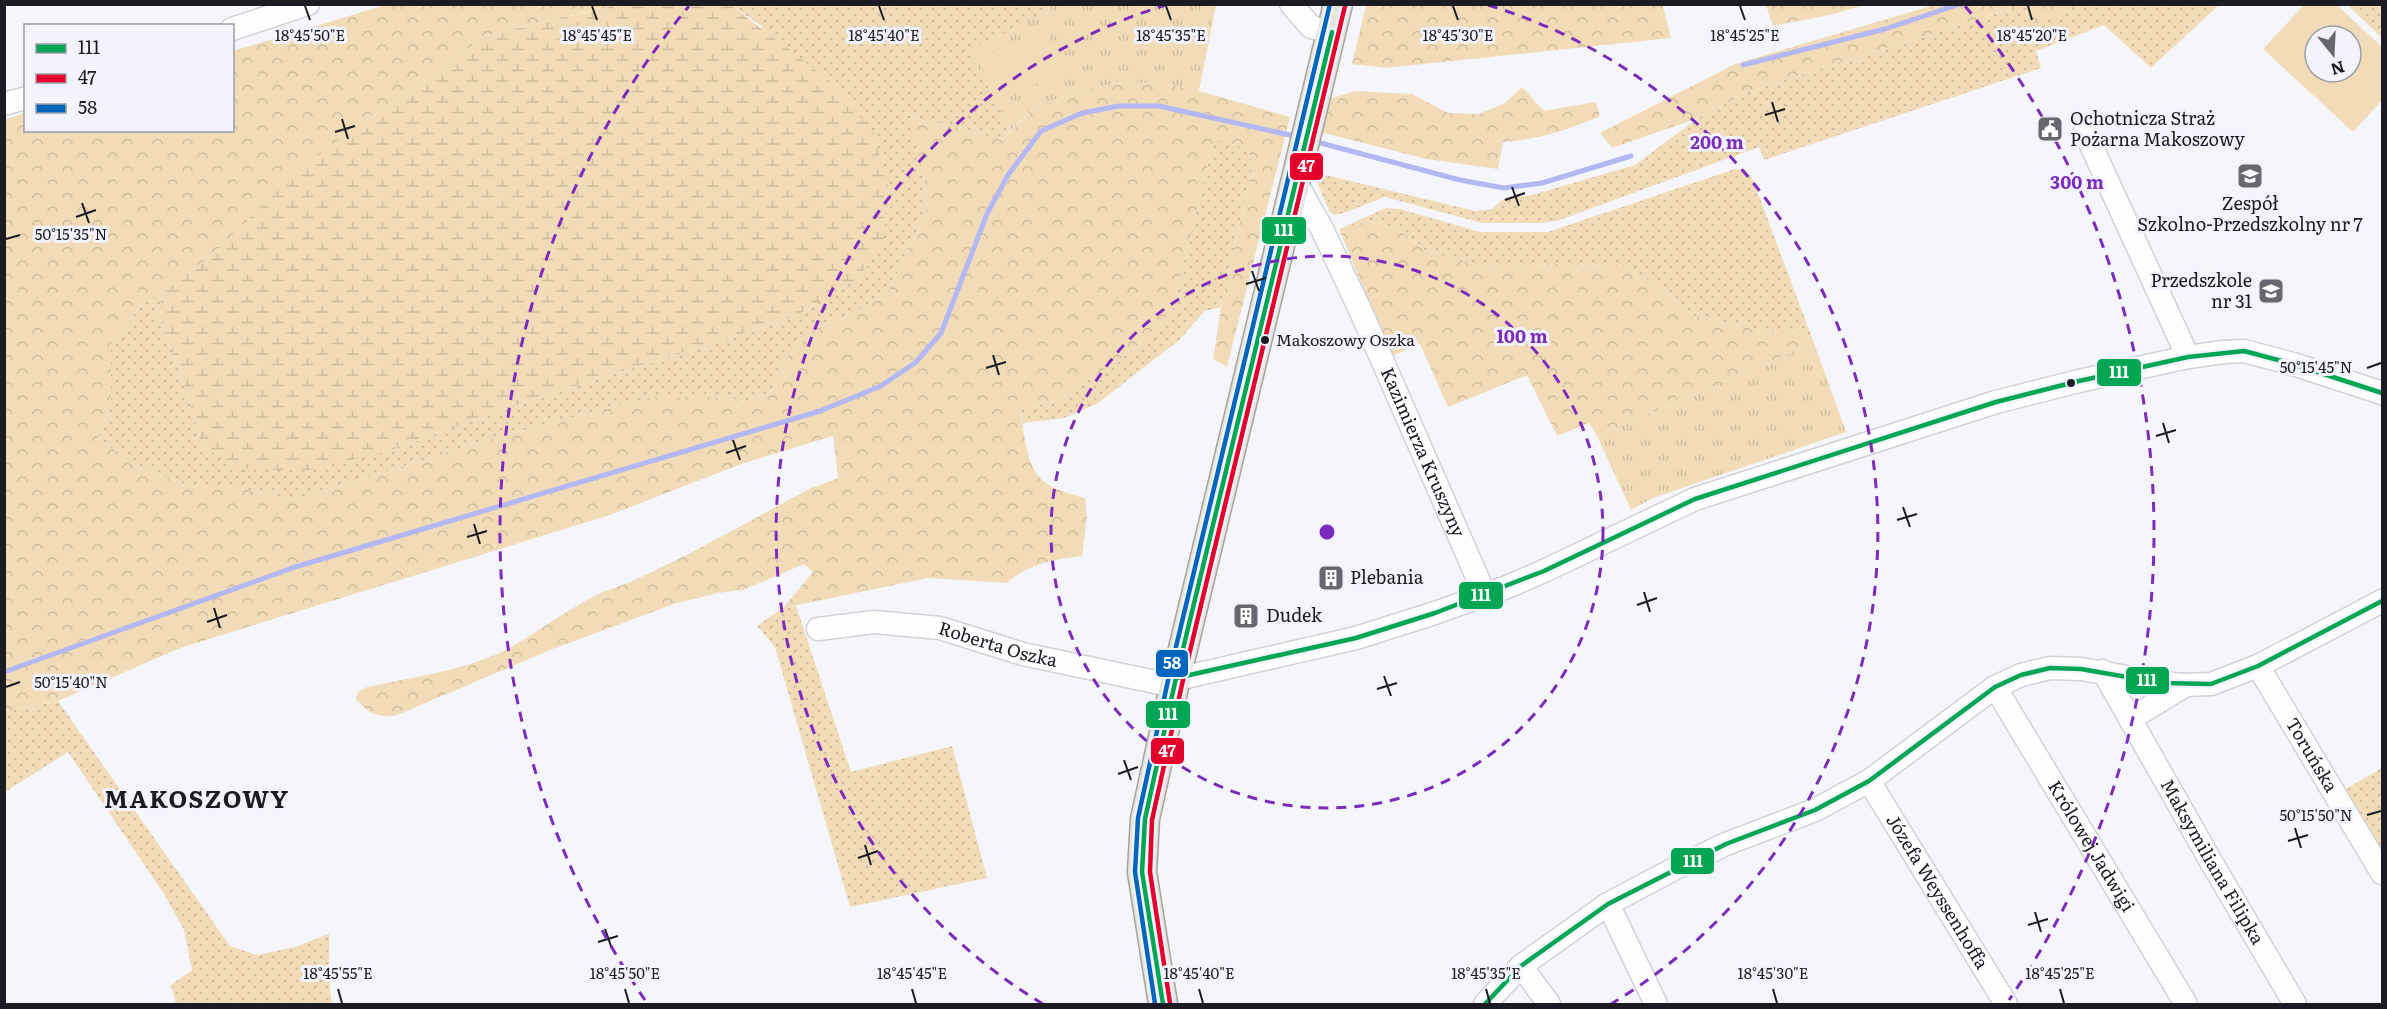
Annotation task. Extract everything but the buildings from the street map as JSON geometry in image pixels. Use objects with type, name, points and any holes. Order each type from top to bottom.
[{"type":"main road","points":[[1163,1005],[1145,898],[1142,849],[1145,819],[1176,678],[1338,4]]},
{"type":"street","points":[[234,28],[308,4]]},
{"type":"street","points":[[1291,4],[1311,27],[1332,32]]},
{"type":"street","points":[[4,104],[24,99]]},
{"type":"street","points":[[2085,132],[2188,357]]},
{"type":"street","name":"Kazimierza Kruszyny","points":[[1297,174],[1362,314],[1485,595]]},
{"type":"street","name":"Roberta Oszka","points":[[818,629],[874,622],[940,628],[1023,654],[1160,683],[1356,638],[1485,595],[1535,575],[1660,514],[1714,492],[1996,402],[2068,383],[2188,357],[2244,351],[2382,393]]},
{"type":"street","points":[[1485,1005],[1521,966],[1608,904],[1726,844],[1815,810],[1869,781],[1995,687],[2021,675],[2050,668],[2103,671],[2186,686],[2211,684],[2258,666],[2382,601]]},
{"type":"street","name":"Toruńska","points":[[2258,666],[2382,873]]},
{"type":"street","name":"Maksymiliana Filipka","points":[[2103,671],[2295,1005]]},
{"type":"street","points":[[2130,719],[2186,686]]},
{"type":"street","name":"Królowej Jadwigi","points":[[1995,687],[2186,1005]]},
{"type":"street","name":"Józefa Weyssenhoffa","points":[[1869,781],[2006,1005]]},
{"type":"street","points":[[1608,904],[1656,1005]]},
{"type":"street","points":[[1521,966],[1549,1005]]},
{"type":"green space","points":[[1766,4],[1865,5],[1830,15],[1773,26]]},
{"type":"green space","points":[[1938,4],[2083,5],[2035,24],[2024,5],[1750,91],[1698,118],[1612,148],[1600,133],[1735,64]]},
{"type":"green space","points":[[385,5],[617,5],[485,36],[412,91],[354,126],[285,184],[210,257],[141,306],[111,344],[111,406],[98,437],[134,466],[196,488],[241,488],[295,500],[490,439],[651,397],[712,397],[746,401],[771,392],[782,362],[819,326],[851,315],[887,294],[926,214],[925,180],[909,118],[1002,140],[1037,105],[1083,90],[1123,82],[1162,83],[1290,117],[1227,367],[1213,359],[1221,307],[1253,164],[1247,149],[1214,139],[1172,311],[1132,351],[1061,399],[1020,410],[1025,443],[1037,474],[1054,488],[1085,498],[1087,517],[1082,556],[1032,567],[1007,583],[928,578],[783,608],[813,572],[804,564],[743,590],[718,593],[674,604],[550,650],[395,716],[373,714],[356,699],[358,692],[367,687],[448,670],[495,655],[584,602],[661,568],[809,489],[838,478],[833,436],[741,464],[610,515],[180,648],[58,701],[5,711],[4,120],[24,113],[24,132],[234,132],[234,51]]},
{"type":"green space","points":[[617,5],[731,5],[835,85],[874,134],[889,188],[883,245],[859,277],[798,315],[543,396],[382,453],[304,471],[240,468],[202,446],[183,380],[157,311],[167,287],[210,257],[285,183],[354,126],[412,91],[485,36]]},
{"type":"green space","points":[[731,5],[1048,5],[1050,11],[969,51],[1011,130],[1002,140],[910,118],[925,180],[926,214],[887,294],[851,315],[819,326],[782,362],[771,392],[746,401],[712,397],[651,397],[490,439],[295,500],[241,488],[196,488],[134,466],[98,437],[111,406],[111,344],[141,306],[167,287],[157,311],[183,380],[202,446],[382,453],[543,396],[798,315],[859,277],[882,245],[889,188],[760,25]]},
{"type":"green space","points":[[1048,5],[1216,5],[1199,91],[1162,83],[1123,82],[1083,90],[1037,105],[1011,130],[968,51],[1050,11]]},
{"type":"green space","points":[[1366,5],[1665,5],[1663,7],[1671,38],[1386,68],[1352,64]]},
{"type":"green space","points":[[2024,5],[2035,23],[2083,5],[2219,5],[2151,68],[2104,25],[2036,51],[2041,68],[1764,160],[1759,147],[1557,221],[1482,223],[1385,197],[1334,215],[1329,211],[1313,172],[1475,211],[1492,209],[1506,197],[1528,196],[1635,165],[1698,118],[1750,91]]},
{"type":"green space","points":[[2304,5],[2337,5],[2357,24],[2303,24],[2303,84],[2363,84],[2363,29],[2382,47],[2382,100],[2353,132],[2263,49]]},
{"type":"green space","points":[[2348,5],[2382,5],[2382,38]]},
{"type":"green space","points":[[1045,28],[1065,71],[997,102],[978,59]]},
{"type":"green space","points":[[1522,87],[1544,111],[1596,102],[1600,116],[1553,133],[1503,142],[1498,169],[1426,159],[1320,132],[1329,99],[1355,91],[1412,94],[1448,113],[1479,114],[1505,103]]},
{"type":"green space","points":[[1214,138],[1247,149],[1253,164],[1221,307],[1205,311],[1178,341],[1098,403],[1064,418],[1023,423],[1020,410],[1061,399],[1132,351],[1172,311]]},
{"type":"green space","points":[[1735,169],[1746,170],[1753,180],[1814,343],[1801,333],[1762,331],[1695,316],[1650,281],[1620,265],[1557,264],[1482,267],[1424,250],[1395,227],[1368,221],[1339,229],[1386,208],[1400,209],[1480,232],[1548,232]]},
{"type":"green space","points":[[1368,221],[1395,227],[1424,250],[1482,267],[1557,264],[1620,265],[1650,281],[1695,316],[1762,331],[1801,333],[1814,343],[1597,436],[1589,423],[1557,436],[1527,375],[1448,407],[1420,344],[1392,356],[1339,229]]},
{"type":"green space","points":[[1814,343],[1846,432],[1653,498],[1631,510],[1597,436]]},
{"type":"green space","points":[[796,606],[851,772],[952,746],[987,878],[850,907],[775,647],[757,626],[783,608]]},
{"type":"green space","points":[[58,701],[230,946],[257,955],[295,947],[329,934],[329,977],[332,1004],[176,1004],[171,985],[192,970],[184,930],[164,894],[68,752],[5,792],[5,711]]},
{"type":"green space","points":[[2382,768],[2382,854],[2344,790]]},
{"type":"waterway","points":[[1743,65],[1885,29],[1960,4]]},
{"type":"waterway","points":[[4,672],[295,567],[820,411],[881,386],[916,362],[941,333],[987,214],[1008,175],[1041,131],[1082,113],[1119,106],[1159,106],[1299,137]]},
{"type":"waterway","points":[[1313,141],[1460,180],[1504,188],[1542,183],[1631,156]]},
{"type":"transit line","name":"58","points":[[1155,1004],[1135,872],[1138,818],[1169,676],[1330,4]]},
{"type":"transit line","name":"47","points":[[1170,1003],[1150,872],[1152,820],[1183,680],[1345,6]]},
{"type":"transit line","name":"111","points":[[1163,1004],[1142,872],[1145,819],[1176,678],[1332,32]]},
{"type":"transit line","name":"111","points":[[1176,678],[1356,638],[1435,613],[1544,571],[1695,499],[1996,402],[2079,381],[2188,357],[2244,351],[2293,364],[2382,393]]},
{"type":"transit line","name":"111","points":[[1485,1004],[1521,966],[1608,904],[1726,844],[1815,810],[1869,781],[1995,687],[2021,675],[2050,668],[2081,669],[2161,683],[2211,684],[2258,666],[2382,601]]},
{"type":"place","name":"Ochotnicza Straż Pożarna Makoszowy","points":[[2050,129]]},
{"type":"place","name":"Zespół Szkolno-Przedszkolny nr 7","points":[[2250,176]]},
{"type":"place","name":"Przedszkole nr 31","points":[[2271,291]]},
{"type":"place","name":"Makoszowy Oszka","points":[[1265,340]]},
{"type":"place","name":"Plebania","points":[[1331,578]]},
{"type":"place","name":"Dudek","points":[[1246,616]]},
{"type":"district","name":"MAKOSZOWY","points":[[197,800]]}]
